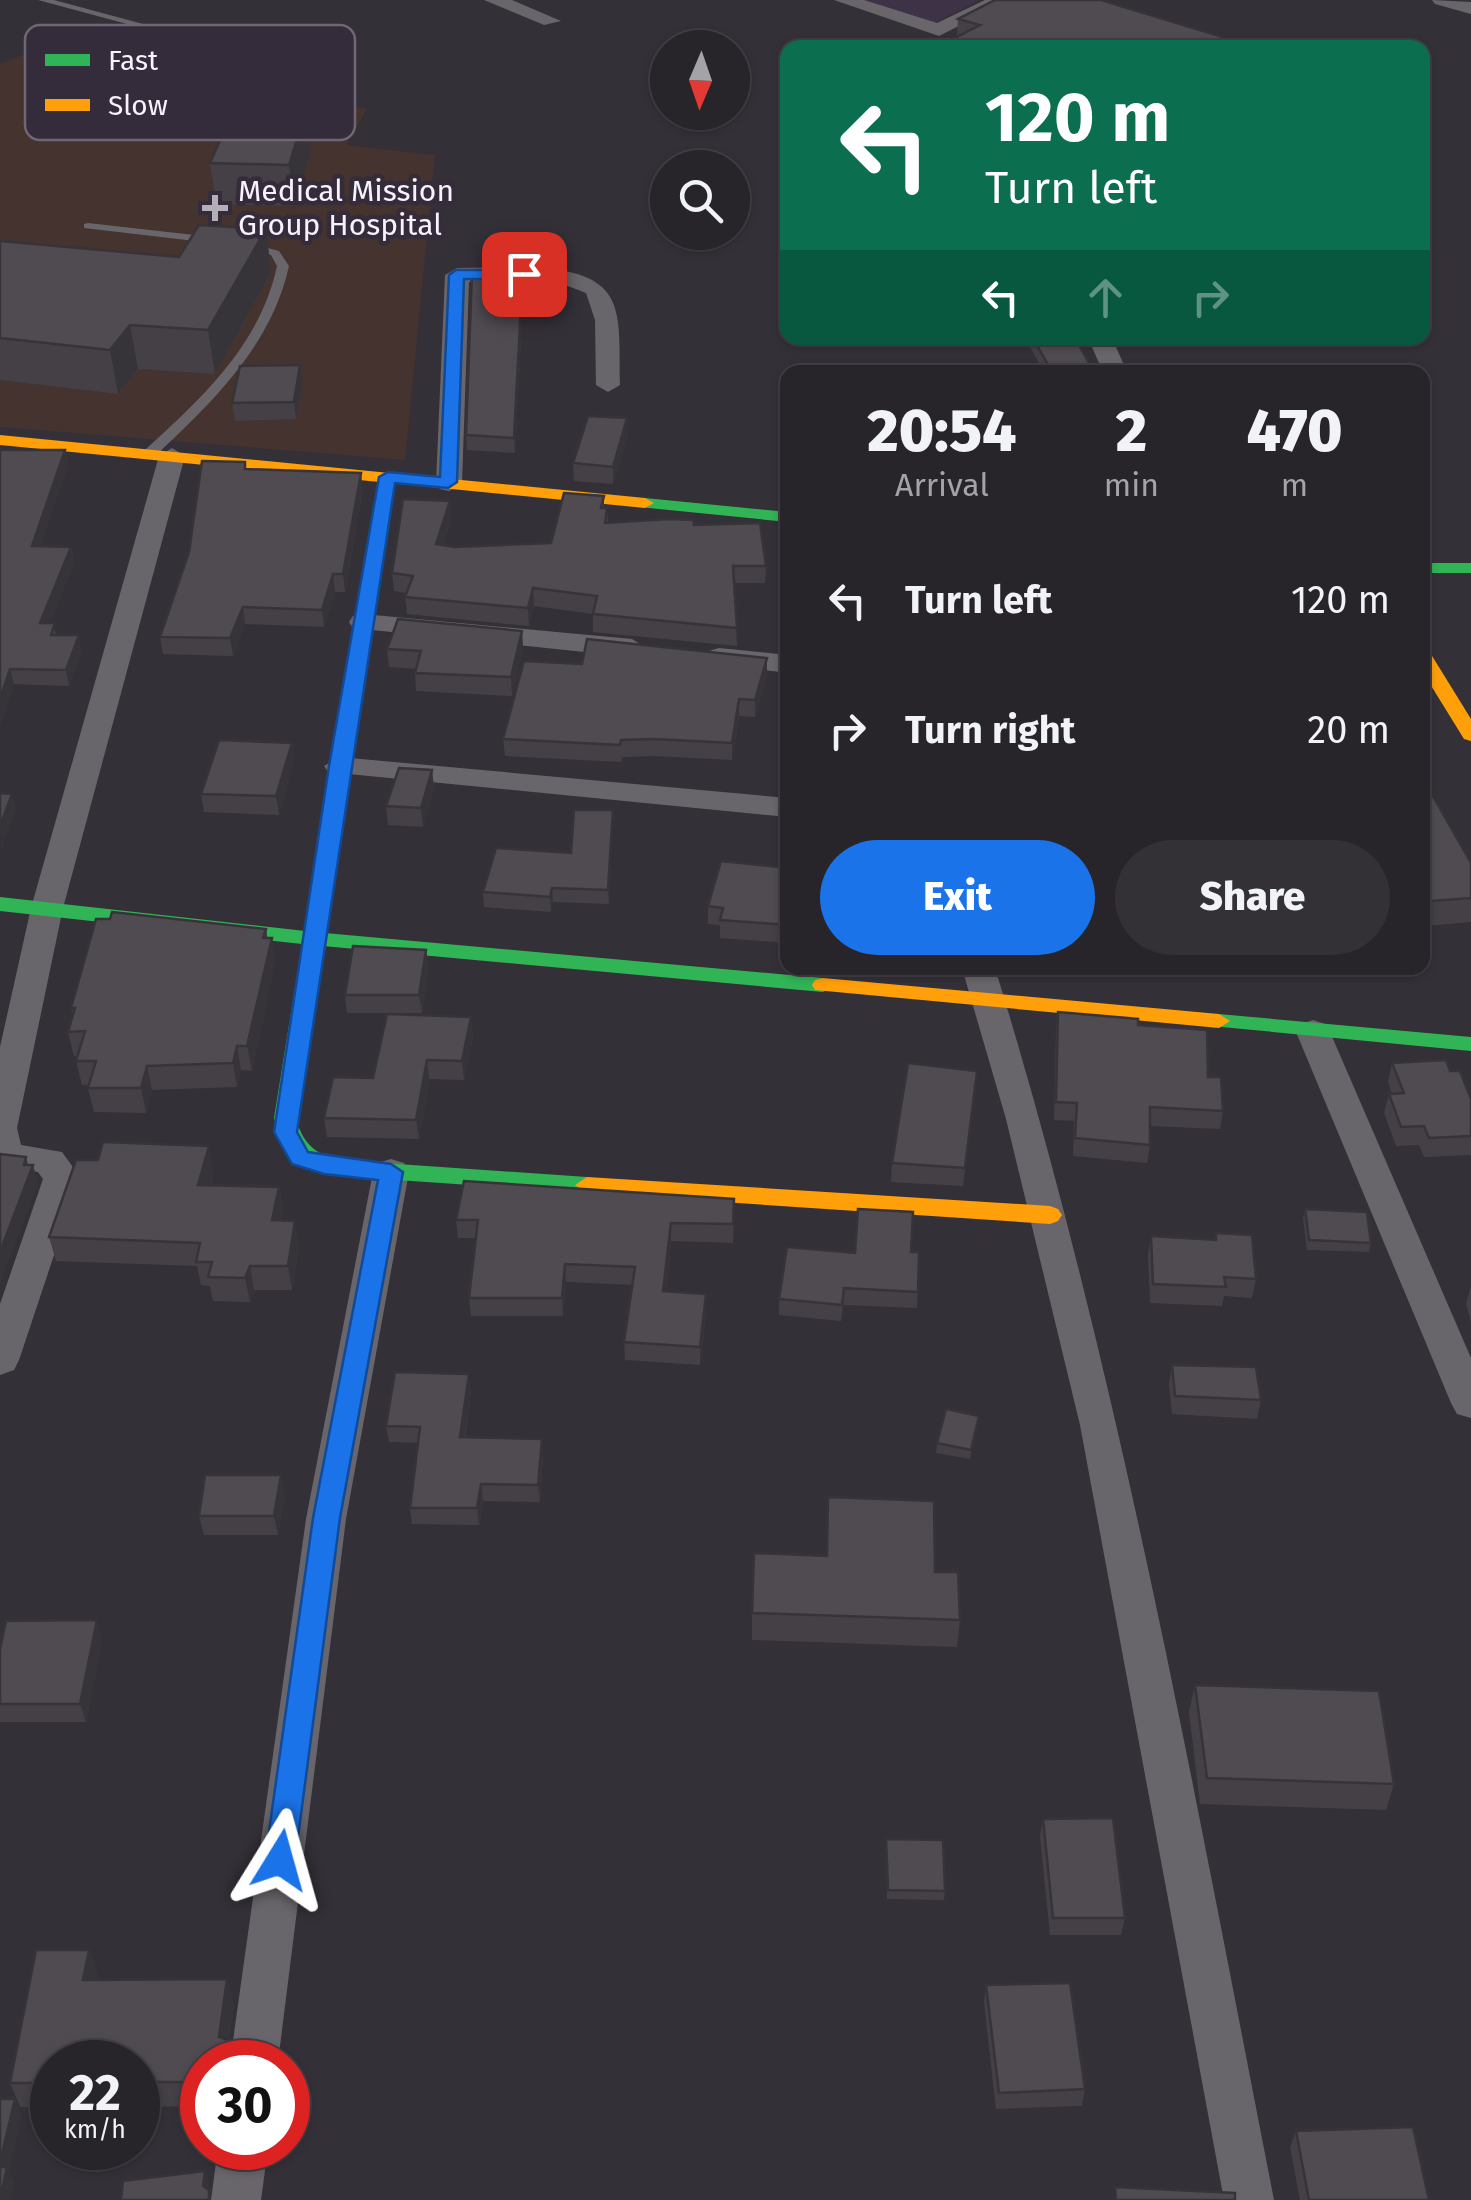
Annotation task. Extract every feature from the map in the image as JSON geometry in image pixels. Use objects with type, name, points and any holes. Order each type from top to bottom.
[{"type":"street","points":[[494,0],[550,21]]},
{"type":"street","points":[[844,0],[939,30]]},
{"type":"street","points":[[931,40],[939,30],[1000,0]]},
{"type":"street","points":[[1442,0],[1471,8]]},
{"type":"street","points":[[448,482],[456,275],[554,275],[581,279],[598,288],[604,302],[608,385]]},
{"type":"street","points":[[0,440],[780,517]]},
{"type":"street","points":[[0,1360],[62,1177],[49,1161],[10,1156],[2,1147],[0,1128],[47,908],[160,455]]},
{"type":"street","points":[[388,477],[286,1118],[288,1144],[300,1158],[324,1166],[391,1172],[1050,1215]]},
{"type":"street","points":[[1430,568],[1471,568]]},
{"type":"street","points":[[363,622],[652,650]]},
{"type":"street","points":[[691,654],[780,663]]},
{"type":"street","points":[[1430,668],[1471,735]]},
{"type":"street","points":[[339,766],[780,807]]},
{"type":"street","points":[[0,904],[317,940],[780,971]]},
{"type":"street","points":[[836,975],[984,985],[1313,1032],[1471,1044]]},
{"type":"street","points":[[984,985],[1050,1215],[1145,1634],[1248,2200]]},
{"type":"street","points":[[1313,1032],[1471,1402]]},
{"type":"street","points":[[257,2040],[326,1518],[391,1172]]},
{"type":"street","points":[[236,2200],[240,2170]]},
{"type":"lane","points":[[43,0],[139,25]]},
{"type":"lane","points":[[88,226],[221,241]]},
{"type":"lane","points":[[160,455],[219,388],[255,335],[278,289],[283,266],[275,253],[240,243]]},
{"type":"shaded area","points":[[855,0],[980,0],[932,24]]},
{"type":"shaded area","name":"Medical Mission Group Hospital","points":[[25,54],[25,140],[349,140],[346,145],[435,155],[405,460],[0,427],[0,64]]},
{"type":"shaded area","name":"Medical Mission Group Hospital","points":[[355,106],[367,109],[355,130]]},
{"type":"building","points":[[995,0],[1101,0],[1233,40],[951,40],[980,25],[958,19]]},
{"type":"building","points":[[220,140],[297,140],[289,165],[210,163]]},
{"type":"building","points":[[199,225],[266,229],[208,330],[130,325],[110,350],[0,338],[0,241],[179,257]]},
{"type":"building","points":[[472,272],[513,272],[510,286],[522,286],[514,438],[466,435]]},
{"type":"building","points":[[1037,345],[1079,345],[1090,365],[1048,365]]},
{"type":"building","points":[[300,365],[294,402],[232,403],[240,366]]},
{"type":"building","points":[[588,416],[627,418],[613,467],[573,463]]},
{"type":"building","points":[[0,450],[65,450],[32,546],[71,547],[40,623],[55,623],[51,635],[79,635],[66,670],[10,669],[0,699]]},
{"type":"building","points":[[202,461],[245,462],[245,469],[361,473],[343,574],[333,574],[322,610],[243,607],[230,638],[160,637],[189,552]]},
{"type":"building","points":[[564,493],[604,496],[601,508],[607,508],[605,523],[669,519],[693,520],[694,525],[760,523],[766,566],[733,566],[737,628],[593,614],[597,596],[533,588],[528,608],[405,597],[413,576],[392,573],[403,499],[450,501],[436,544],[455,547],[551,543]]},
{"type":"building","points":[[398,619],[522,631],[511,677],[415,673],[421,651],[387,649]]},
{"type":"building","points":[[587,639],[767,658],[755,700],[739,699],[732,743],[654,739],[621,740],[620,745],[503,739],[524,661],[582,664]]},
{"type":"building","points":[[219,740],[292,743],[276,796],[201,794]]},
{"type":"building","points":[[399,768],[432,770],[421,808],[386,806]]},
{"type":"building","points":[[1430,791],[1471,863],[1471,898],[1431,901]]},
{"type":"building","points":[[0,793],[12,794],[0,826]]},
{"type":"building","points":[[574,810],[613,810],[608,890],[552,888],[550,897],[483,892],[496,848],[571,853]]},
{"type":"building","points":[[721,861],[780,867],[780,924],[720,920],[723,908],[708,906]]},
{"type":"building","points":[[112,912],[266,929],[263,938],[272,938],[247,1046],[237,1046],[233,1063],[147,1066],[141,1088],[88,1088],[96,1061],[76,1061],[85,1031],[68,1032],[75,1008],[71,1008],[96,919],[110,919]]},
{"type":"building","points":[[353,946],[426,950],[419,995],[345,995]]},
{"type":"building","points":[[1058,1012],[1138,1019],[1138,1025],[1207,1030],[1208,1077],[1221,1077],[1223,1111],[1150,1107],[1150,1145],[1075,1138],[1077,1103],[1056,1102]]},
{"type":"building","points":[[387,1014],[471,1017],[462,1061],[427,1060],[416,1120],[324,1118],[333,1077],[373,1078]]},
{"type":"building","points":[[1446,1060],[1450,1071],[1460,1071],[1471,1099],[1471,1136],[1429,1138],[1424,1126],[1401,1127],[1389,1094],[1404,1093],[1392,1063]]},
{"type":"building","points":[[908,1063],[977,1071],[965,1168],[892,1163]]},
{"type":"building","points":[[103,1142],[209,1146],[198,1185],[279,1187],[272,1220],[295,1221],[288,1266],[250,1266],[245,1278],[208,1277],[212,1262],[196,1262],[200,1243],[49,1237],[76,1160],[98,1160]]},
{"type":"building","points":[[0,1154],[26,1157],[24,1165],[33,1165],[0,1252]]},
{"type":"building","points":[[464,1181],[734,1199],[733,1224],[671,1223],[663,1291],[706,1294],[700,1347],[624,1342],[635,1267],[565,1264],[562,1298],[469,1298],[478,1220],[456,1220]]},
{"type":"building","points":[[858,1209],[913,1212],[911,1252],[919,1252],[918,1292],[844,1288],[842,1305],[779,1299],[787,1247],[855,1253]]},
{"type":"building","points":[[1305,1209],[1367,1212],[1371,1243],[1309,1240]]},
{"type":"building","points":[[1216,1233],[1252,1235],[1256,1279],[1224,1277],[1226,1287],[1153,1284],[1151,1236],[1216,1240]]},
{"type":"building","points":[[1172,1365],[1256,1367],[1261,1400],[1175,1396]]},
{"type":"building","points":[[395,1372],[469,1374],[460,1437],[542,1439],[538,1485],[481,1484],[477,1508],[410,1508],[420,1427],[386,1426]]},
{"type":"building","points":[[946,1409],[979,1416],[971,1450],[937,1443]]},
{"type":"building","points":[[205,1475],[281,1475],[274,1516],[199,1516]]},
{"type":"building","points":[[828,1497],[934,1501],[935,1572],[958,1572],[960,1620],[752,1613],[754,1553],[827,1556]]},
{"type":"building","points":[[97,1620],[80,1704],[0,1704],[0,1649],[6,1621]]},
{"type":"building","points":[[1195,1685],[1379,1691],[1394,1784],[1207,1778]]},
{"type":"building","points":[[1113,1818],[1125,1918],[1053,1918],[1043,1819]]},
{"type":"building","points":[[886,1839],[943,1840],[945,1891],[888,1890]]},
{"type":"building","points":[[36,1950],[89,1950],[83,1980],[227,1979],[219,2037],[229,2040],[180,2040],[180,2082],[160,2082],[160,2040],[30,2040],[30,2083],[10,2083]]},
{"type":"building","points":[[1070,1983],[1085,2089],[999,2093],[986,1985]]},
{"type":"building","points":[[0,2099],[15,2099],[0,2162]]},
{"type":"building","points":[[1413,2127],[1429,2200],[1309,2200],[1296,2131]]},
{"type":"building","points":[[0,2167],[7,2167],[0,2200]]},
{"type":"building","points":[[205,2171],[203,2186],[209,2190],[209,2200],[121,2200],[123,2181]]},
{"type":"building","points":[[1115,2187],[1235,2193],[1235,2200],[1116,2200]]},
{"type":"traffic: fast","points":[[388,477],[285,1118],[288,1129],[302,1153],[339,1168],[587,1185]]},
{"type":"traffic: fast","points":[[645,503],[780,516]]},
{"type":"traffic: fast","points":[[1430,568],[1471,568]]},
{"type":"traffic: fast","points":[[0,904],[317,939],[823,985]]},
{"type":"traffic: fast","points":[[1219,1021],[1471,1044]]},
{"type":"traffic: slow","points":[[0,440],[645,503]]},
{"type":"traffic: slow","points":[[1430,668],[1471,735]]},
{"type":"traffic: slow","points":[[823,985],[1219,1021]]},
{"type":"traffic: slow","points":[[587,1185],[1050,1215]]},
{"type":"place","name":"Medical Mission Group Hospital","points":[[215,208]]},
{"type":"route","points":[[280,1860],[326,1518],[391,1172],[324,1166],[300,1158],[288,1144],[286,1132],[317,940],[339,766],[388,477],[448,482],[456,275],[524,274]]}]
